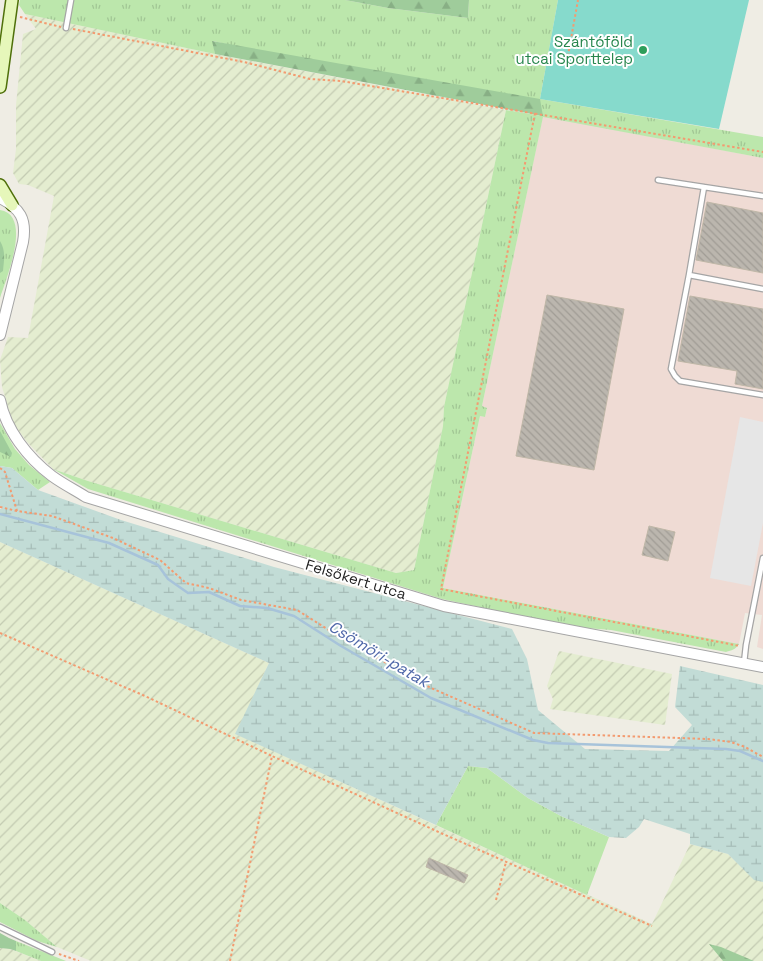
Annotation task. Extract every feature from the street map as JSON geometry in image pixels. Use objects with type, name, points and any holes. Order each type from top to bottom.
[{"type":"main road","points":[[0,87],[11,4]]},
{"type":"main road","points":[[0,185],[5,202]]},
{"type":"street","points":[[0,335],[24,234],[23,218],[18,211],[5,202]]},
{"type":"street","name":"Felsőkert utca","points":[[0,400],[10,428],[37,464],[53,477],[86,497],[444,606],[763,667]]},
{"type":"lane","points":[[66,28],[71,0]]},
{"type":"lane","points":[[658,180],[763,196]]},
{"type":"lane","points":[[704,187],[671,369],[680,380],[763,395]]},
{"type":"lane","points":[[689,275],[763,289]]},
{"type":"lane","points":[[744,663],[760,590],[763,558]]},
{"type":"lane","points":[[0,927],[52,952]]},
{"type":"path","points":[[567,61],[578,0]]},
{"type":"path","points":[[11,4],[20,17],[66,28],[244,62],[310,79],[341,81],[763,152]]},
{"type":"path","points":[[535,113],[441,589],[746,647]]},
{"type":"path","points":[[0,468],[5,472],[16,511]]},
{"type":"path","points":[[0,507],[52,516],[113,538],[160,560],[186,582],[241,600],[297,610],[343,639],[432,688],[534,733],[708,739],[730,742],[763,757]]},
{"type":"path","points":[[0,632],[145,696],[506,862],[652,926]]},
{"type":"path","points":[[230,961],[272,756]]},
{"type":"path","points":[[496,900],[506,862]]},
{"type":"path","points":[[52,952],[79,961]]},
{"type":"shaded area","name":"Szántóföld utcai Sporttelep","points":[[558,0],[749,0],[719,129],[540,99]]},
{"type":"shaded area","points":[[543,116],[763,158],[763,649],[757,647],[762,615],[745,613],[739,644],[443,588],[480,416],[485,417],[487,408],[482,406]]},
{"type":"shaded area","points":[[740,417],[763,422],[763,523],[751,586],[710,578]]},
{"type":"green space","points":[[20,0],[345,0],[388,8],[468,18],[469,0],[558,0],[540,99],[763,137],[763,158],[543,117],[482,406],[487,408],[485,417],[480,416],[443,588],[739,644],[738,646],[726,652],[611,630],[574,627],[442,599],[88,489],[53,469],[396,573],[414,570],[443,426],[444,407],[506,110],[543,116],[213,41],[215,54],[25,14],[19,5]]},
{"type":"green space","points":[[345,0],[469,0],[468,18],[388,8]]},
{"type":"green space","points":[[25,14],[215,54],[506,110],[444,407],[443,426],[414,570],[396,573],[53,469],[27,442],[13,423],[2,387],[0,360],[8,337],[28,338],[54,196],[28,185],[19,184],[13,173],[16,149],[16,105],[23,34],[36,29]]},
{"type":"green space","points":[[212,41],[540,99],[543,116],[215,54]]},
{"type":"green space","points":[[0,210],[10,214],[15,223],[16,235],[15,249],[0,298]]},
{"type":"green space","points":[[0,241],[4,256],[3,271],[0,273]]},
{"type":"green space","points":[[0,423],[15,449],[29,465],[50,482],[38,490],[12,468],[0,466]]},
{"type":"green space","points":[[0,431],[12,453],[11,457],[0,452]]},
{"type":"green space","points":[[0,466],[12,468],[38,490],[121,520],[274,567],[512,629],[527,659],[538,710],[585,749],[669,751],[692,725],[675,707],[680,666],[763,685],[763,882],[754,880],[728,854],[690,844],[690,834],[644,819],[639,827],[626,838],[609,837],[561,816],[528,798],[487,768],[468,766],[436,825],[235,734],[269,663],[0,542],[0,509],[2,509],[0,506]]},
{"type":"green space","points":[[0,542],[269,663],[236,734],[652,924],[690,844],[728,854],[754,879],[763,882],[763,961],[91,961],[57,947],[25,920],[0,903]]},
{"type":"green space","points":[[559,651],[672,674],[665,725],[550,709],[553,699],[547,686]]},
{"type":"green space","points":[[468,766],[487,768],[528,798],[561,816],[609,837],[587,895],[436,825]]},
{"type":"green space","points":[[0,903],[25,920],[57,947],[37,941],[0,922]]},
{"type":"green space","points":[[0,933],[16,941],[16,951],[0,948]]},
{"type":"green space","points":[[16,941],[66,961],[41,961],[16,951]]},
{"type":"green space","points":[[709,944],[721,947],[754,961],[723,961]]},
{"type":"green space","points":[[0,948],[10,949],[41,961],[0,961]]},
{"type":"building","points":[[707,202],[763,213],[763,273],[696,260]]},
{"type":"building","points":[[547,295],[624,309],[594,470],[516,456]]},
{"type":"building","points":[[690,296],[763,309],[763,389],[735,384],[737,371],[678,361]]},
{"type":"building","points":[[649,526],[675,532],[668,561],[642,555]]},
{"type":"building","points":[[429,858],[468,875],[464,883],[426,867]]},
{"type":"waterway","name":"Csömöri-patak","points":[[0,514],[109,543],[158,565],[168,579],[188,593],[209,592],[240,606],[267,608],[294,616],[341,646],[431,698],[533,740],[548,743],[726,749],[740,751],[763,761]]},
{"type":"place","name":"Szántóföld utcai Sporttelep","points":[[643,50]]}]
